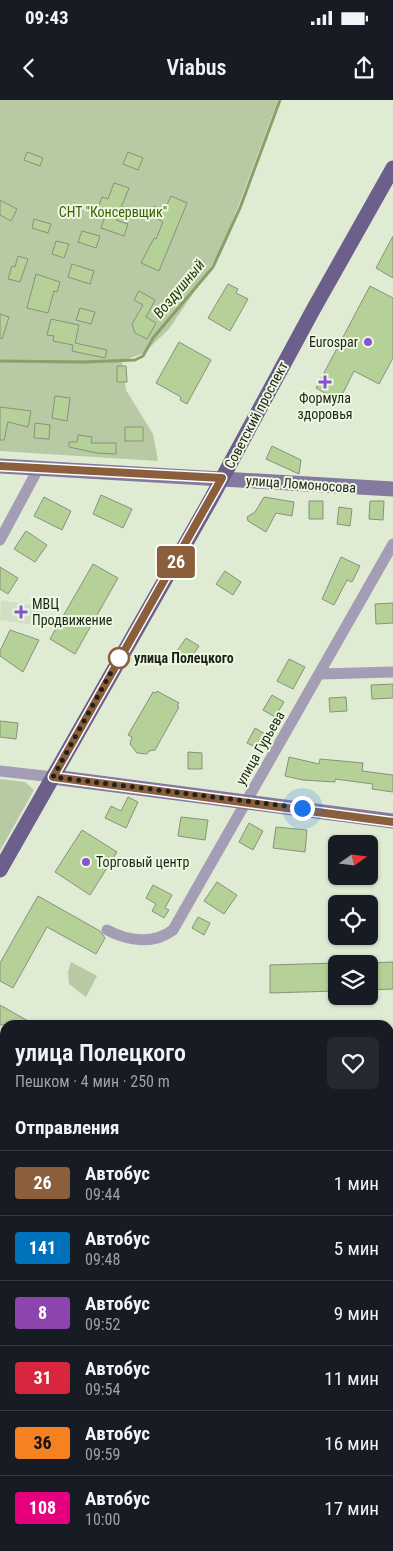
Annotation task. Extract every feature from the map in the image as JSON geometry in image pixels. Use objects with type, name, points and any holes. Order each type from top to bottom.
[{"type":"main road","name":"Советский проспект","points":[[0,870],[222,478],[393,168]]},
{"type":"street","name":"улица Ломоносова","points":[[0,466],[222,478],[316,486],[393,489]]},
{"type":"street","points":[[0,540],[38,469]]},
{"type":"street","name":"улица Гурьева","points":[[107,930],[121,938],[150,940],[162,938],[173,930],[393,544]]},
{"type":"street","points":[[320,674],[393,672]]},
{"type":"street","points":[[0,771],[246,801],[393,822]]},
{"type":"shaded area","points":[[1,600],[43,607],[40,626],[0,620]]},
{"type":"green space","name":"СНТ \"Консервщик\"","points":[[0,100],[278,100],[224,244],[209,270],[169,329],[144,353],[122,361],[126,390],[153,434],[158,461],[0,451]]},
{"type":"green space","points":[[0,779],[25,782],[34,790],[0,851]]},
{"type":"green space","points":[[71,962],[97,976],[86,997],[69,984],[68,972]]},
{"type":"building","points":[[27,152],[43,158],[40,166],[24,160]]},
{"type":"building","points":[[128,152],[143,158],[138,170],[123,164]]},
{"type":"building","points":[[114,183],[129,188],[116,220],[128,224],[124,236],[101,228],[107,211],[98,208],[102,197],[108,199]]},
{"type":"building","points":[[171,196],[187,203],[159,271],[141,263],[154,238],[156,239],[163,222],[151,215],[154,206],[164,211]]},
{"type":"building","points":[[0,200],[17,209],[11,221],[0,215]]},
{"type":"building","points":[[34,219],[51,224],[48,233],[32,228]]},
{"type":"building","points":[[82,231],[100,236],[96,248],[78,242]]},
{"type":"building","points":[[393,236],[393,278],[376,268]]},
{"type":"building","points":[[56,241],[69,244],[64,258],[52,254]]},
{"type":"building","points":[[18,256],[28,259],[20,282],[8,279],[12,266],[15,267]]},
{"type":"building","points":[[72,264],[94,271],[90,284],[68,277]]},
{"type":"building","points":[[36,274],[60,282],[57,292],[54,291],[48,313],[27,308]]},
{"type":"building","points":[[228,284],[238,289],[236,293],[248,299],[230,331],[208,318]]},
{"type":"building","points":[[370,286],[393,298],[393,358],[379,384],[354,371],[339,401],[316,388]]},
{"type":"building","points":[[139,291],[155,300],[146,317],[156,323],[147,339],[135,333],[132,324],[143,305],[134,300]]},
{"type":"building","points":[[80,308],[95,312],[91,324],[76,320]]},
{"type":"building","points":[[0,314],[9,317],[2,339],[0,338]]},
{"type":"building","points":[[51,319],[79,325],[75,343],[107,350],[105,358],[72,351],[73,345],[53,341],[54,336],[47,335]]},
{"type":"building","points":[[179,342],[211,360],[187,404],[180,400],[181,397],[156,383]]},
{"type":"building","points":[[117,366],[126,366],[127,382],[117,382]]},
{"type":"building","points":[[55,396],[70,398],[67,421],[52,418]]},
{"type":"building","points":[[0,407],[31,411],[28,427],[8,422],[4,440],[0,440]]},
{"type":"building","points":[[35,423],[50,425],[49,439],[34,438]]},
{"type":"building","points":[[125,427],[143,427],[143,441],[125,441]]},
{"type":"building","points":[[78,435],[92,437],[91,443],[116,443],[116,454],[97,453],[69,447],[69,442],[77,442]]},
{"type":"building","points":[[272,446],[301,460],[299,474],[266,459]]},
{"type":"building","points":[[101,495],[132,509],[123,528],[93,514]]},
{"type":"building","points":[[44,497],[71,511],[62,530],[34,516]]},
{"type":"building","points":[[264,497],[294,502],[292,516],[276,513],[266,532],[248,521],[247,517],[255,512]]},
{"type":"building","points":[[309,501],[323,501],[323,519],[309,519]]},
{"type":"building","points":[[370,501],[384,501],[383,520],[369,519]]},
{"type":"building","points":[[339,507],[352,509],[350,526],[337,524]]},
{"type":"building","points":[[26,531],[47,545],[35,562],[14,549]]},
{"type":"building","points":[[341,557],[360,566],[352,582],[347,580],[334,605],[322,599]]},
{"type":"building","points":[[93,564],[118,578],[75,654],[50,639]]},
{"type":"building","points":[[0,567],[18,578],[8,594],[0,589]]},
{"type":"building","points":[[225,571],[241,582],[233,595],[216,584]]},
{"type":"building","points":[[393,603],[393,623],[376,624],[375,604]]},
{"type":"building","points":[[10,630],[39,640],[23,672],[0,656],[0,651]]},
{"type":"building","points":[[186,638],[199,646],[190,659],[177,651]]},
{"type":"building","points":[[289,659],[305,667],[293,689],[277,681]]},
{"type":"building","points":[[393,684],[393,698],[372,699],[371,685]]},
{"type":"building","points":[[157,691],[179,703],[177,706],[179,707],[155,750],[149,751],[147,754],[137,753],[130,744],[132,737],[128,735],[153,692],[156,693]]},
{"type":"building","points":[[272,695],[284,702],[275,717],[263,710]]},
{"type":"building","points":[[346,697],[347,711],[330,712],[329,698]]},
{"type":"building","points":[[0,721],[18,723],[16,739],[0,737]]},
{"type":"building","points":[[255,728],[267,735],[259,749],[247,743]]},
{"type":"building","points":[[188,752],[202,753],[202,769],[188,769]]},
{"type":"building","points":[[289,757],[319,764],[320,759],[363,763],[362,771],[393,775],[393,792],[372,789],[373,784],[335,779],[335,782],[303,780],[285,776]]},
{"type":"building","points":[[128,797],[138,802],[126,828],[105,818],[111,806],[121,811]]},
{"type":"building","points":[[181,817],[208,820],[205,840],[178,836]]},
{"type":"building","points":[[249,823],[263,831],[253,850],[239,842]]},
{"type":"building","points":[[276,827],[307,830],[305,852],[273,848]]},
{"type":"building","name":"Торговый центр","points":[[82,830],[117,852],[90,895],[55,872]]},
{"type":"building","points":[[217,882],[237,895],[224,914],[204,901]]},
{"type":"building","points":[[153,885],[172,895],[165,908],[169,910],[164,918],[152,911],[156,904],[146,898]]},
{"type":"building","points":[[38,896],[100,931],[105,938],[96,954],[47,927],[13,988],[0,981],[0,963]]},
{"type":"building","points":[[198,917],[210,923],[204,935],[192,928]]},
{"type":"building","points":[[393,962],[393,989],[378,990],[378,963]]},
{"type":"building","points":[[328,963],[328,991],[270,993],[270,965]]},
{"type":"building","points":[[0,1005],[26,1020],[0,1020]]},
{"type":"waterway","name":"Воздушный","points":[[0,361],[84,362],[135,360],[143,356],[153,338],[213,267],[240,208],[280,100]]},
{"type":"bus line","name":"26","points":[[0,466],[184,478],[222,478],[53,777],[114,783],[393,822]]},
{"type":"place","name":"Eurospar","points":[[368,342]]},
{"type":"place","name":"Формула здоровья","points":[[325,382]]},
{"type":"place","name":"МВЦ Продвижение","points":[[21,612]]},
{"type":"place","name":"улица Полецкого","points":[[119,658]]},
{"type":"place","name":"Торговый центр","points":[[86,862]]},
{"type":"route","points":[[119,658],[53,777],[302,808]]}]
